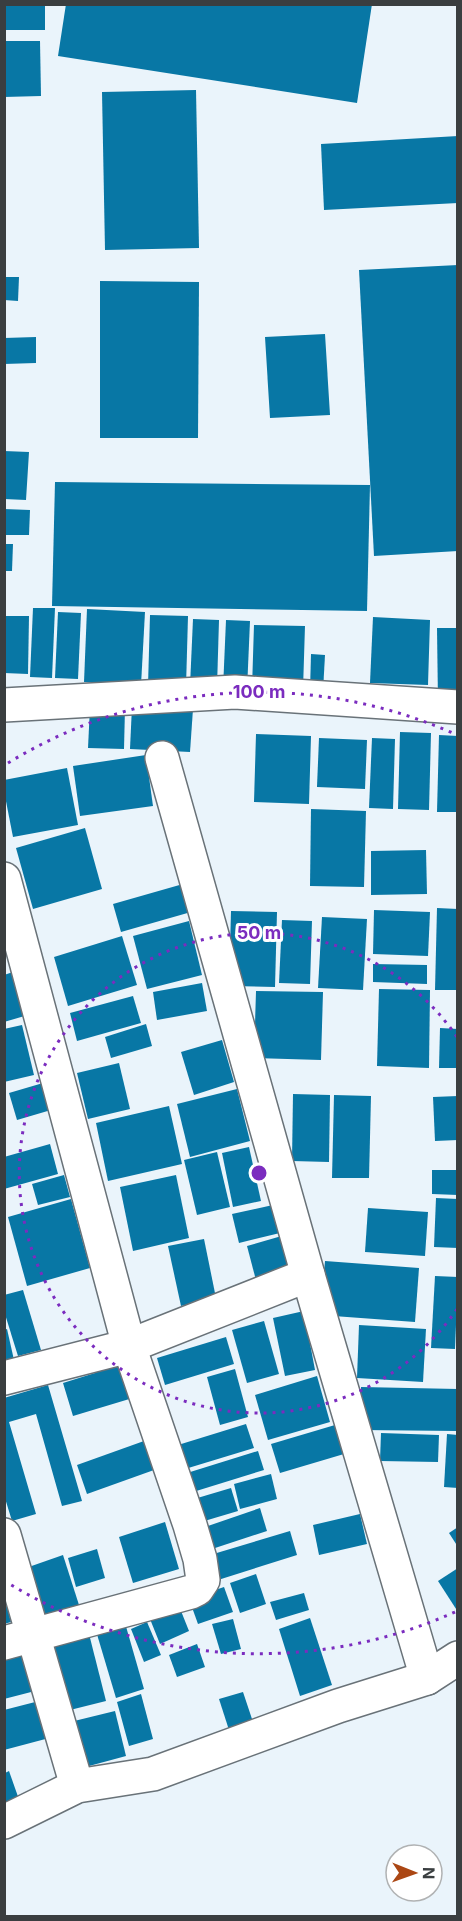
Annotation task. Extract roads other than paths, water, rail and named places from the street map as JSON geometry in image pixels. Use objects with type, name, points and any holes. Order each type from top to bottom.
[{"type":"street","points":[[4,705],[235,692],[458,707]]},
{"type":"street","points":[[162,758],[308,1275],[428,1678]]},
{"type":"street","points":[[4,879],[129,1346],[203,1570],[203,1580],[191,1592],[19,1639]]},
{"type":"street","points":[[4,1378],[129,1346],[308,1275]]},
{"type":"street","points":[[4,1535],[19,1639],[77,1786]]},
{"type":"street","points":[[4,1822],[77,1786],[153,1774],[338,1706],[428,1678],[458,1658]]}]
